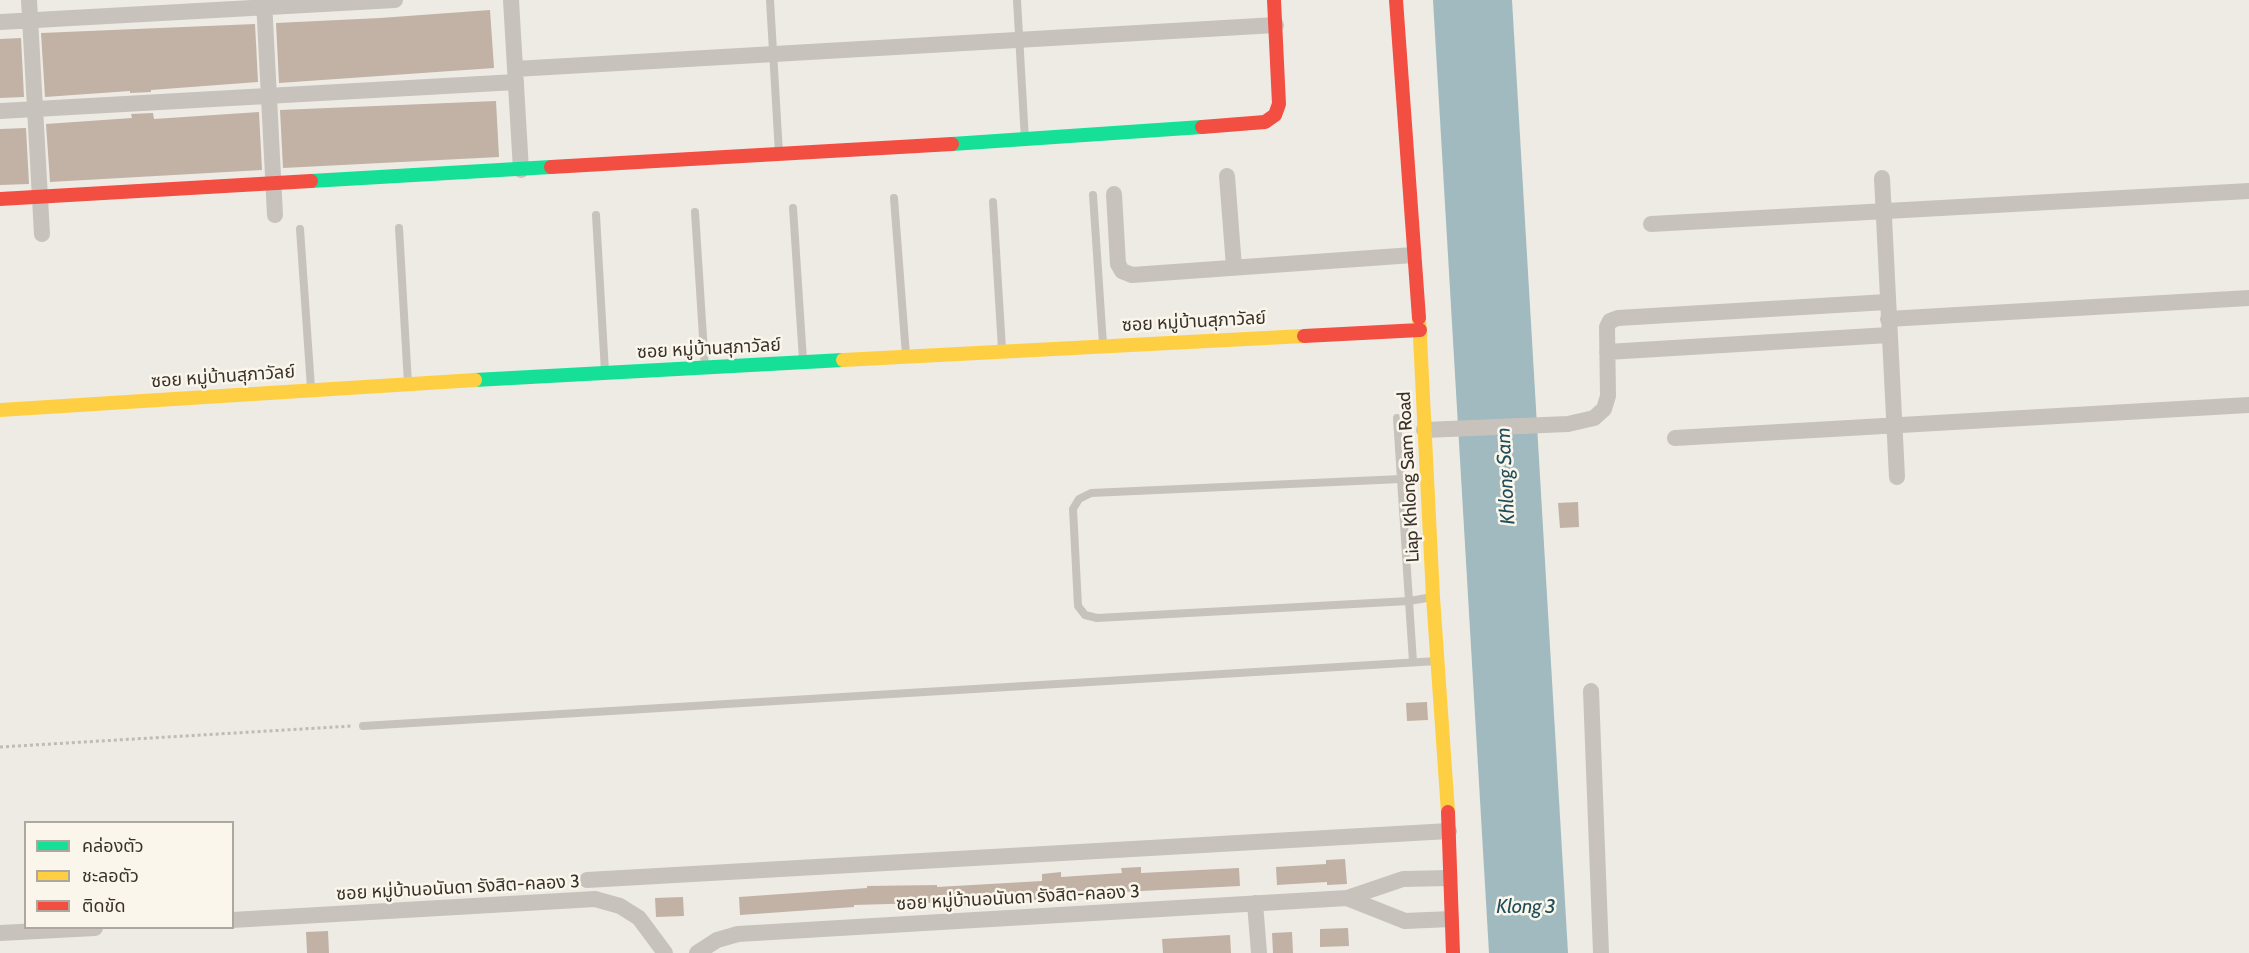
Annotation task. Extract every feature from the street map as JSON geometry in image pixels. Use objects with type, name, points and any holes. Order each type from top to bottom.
[{"type":"street","points":[[29,0],[42,234]]},
{"type":"street","points":[[0,22],[264,4],[395,0]]},
{"type":"street","points":[[511,0],[521,170]]},
{"type":"street","points":[[0,199],[779,155],[1265,122],[1275,115],[1279,104],[1274,0]]},
{"type":"street","name":"Liap Khlong Sam Road","points":[[1396,0],[1420,330],[1433,597],[1449,831],[1453,953]]},
{"type":"street","points":[[264,4],[275,215]]},
{"type":"street","points":[[0,111],[270,96],[773,54],[1276,25]]},
{"type":"street","points":[[1227,176],[1234,267]]},
{"type":"street","points":[[1882,178],[1897,477]]},
{"type":"street","points":[[1652,224],[2249,191]]},
{"type":"street","points":[[1114,194],[1118,264],[1122,272],[1132,275],[1413,255]]},
{"type":"street","points":[[1607,352],[1888,319],[2249,298]]},
{"type":"street","points":[[1424,430],[1568,423],[1594,418],[1604,409],[1608,396],[1607,327],[1610,321],[1618,318],[1888,319]]},
{"type":"street","name":"ซอย หมู่บ้านสุภาวัลย์","points":[[0,410],[311,389],[906,355],[1420,330]]},
{"type":"street","points":[[1676,438],[2249,405]]},
{"type":"street","points":[[1591,691],[1601,953]]},
{"type":"street","points":[[587,880],[1449,831]]},
{"type":"street","name":"ซอย หมู่บ้านอนันดา รังสิต-คลอง 3","points":[[697,953],[717,940],[738,934],[1347,898],[1403,879],[1449,878]]},
{"type":"street","name":"ซอย หมู่บ้านอนันดา รังสิต-คลอง 3","points":[[1347,898],[1405,921],[1451,919]]},
{"type":"street","name":"ซอย หมู่บ้านอนันดา รังสิต-คลอง 3","points":[[234,920],[595,900],[620,906],[639,918],[665,953]]},
{"type":"street","points":[[1255,903],[1259,953]]},
{"type":"street","points":[[0,933],[63,929]]},
{"type":"street","points":[[665,953],[675,950],[689,953]]},
{"type":"lane","points":[[770,0],[779,155]]},
{"type":"lane","points":[[1017,0],[1025,140]]},
{"type":"lane","points":[[1093,195],[1103,344]]},
{"type":"lane","points":[[894,198],[906,355]]},
{"type":"lane","points":[[993,202],[1002,350]]},
{"type":"lane","points":[[793,208],[803,361]]},
{"type":"lane","points":[[695,212],[705,368]]},
{"type":"lane","points":[[596,215],[605,372]]},
{"type":"lane","points":[[399,228],[408,384]]},
{"type":"lane","points":[[300,230],[311,389]]},
{"type":"lane","points":[[1397,418],[1413,663]]},
{"type":"lane","points":[[1401,478],[1091,493],[1079,499],[1073,510],[1078,606],[1086,615],[1097,618],[1409,601],[1433,597]]},
{"type":"lane","points":[[363,726],[1438,661]]},
{"type":"path","points":[[0,747],[363,726]]},
{"type":"water","name":"Klong 3","points":[[1433,0],[1512,0],[1568,953],[1489,953]]},
{"type":"building","points":[[490,10],[494,68],[279,83],[276,23]]},
{"type":"building","points":[[255,24],[258,82],[151,90],[151,92],[130,93],[130,91],[45,97],[41,33]]},
{"type":"building","points":[[21,38],[24,97],[0,98],[0,39]]},
{"type":"building","points":[[496,101],[499,157],[283,168],[280,110]]},
{"type":"building","points":[[259,112],[262,170],[50,182],[46,124],[132,118],[131,114],[153,113],[154,119]]},
{"type":"building","points":[[26,128],[29,184],[0,185],[0,129]]},
{"type":"building","points":[[1578,502],[1579,527],[1560,528],[1558,503]]},
{"type":"building","points":[[1427,702],[1428,720],[1407,721],[1406,703]]},
{"type":"building","points":[[1345,859],[1347,884],[1327,885],[1327,882],[1277,885],[1276,867],[1326,864],[1326,860]]},
{"type":"building","points":[[1141,867],[1141,873],[1239,868],[1240,886],[1062,895],[1063,898],[959,905],[959,902],[854,905],[854,907],[740,915],[739,897],[867,888],[867,886],[937,885],[937,887],[1042,881],[1042,874],[1061,872],[1061,877],[1122,873],[1121,868]]},
{"type":"building","points":[[683,897],[684,916],[656,917],[655,898]]},
{"type":"building","points":[[1348,928],[1349,946],[1320,947],[1320,929]]},
{"type":"building","points":[[328,931],[329,953],[307,953],[306,932]]},
{"type":"building","points":[[1292,932],[1293,953],[1273,953],[1272,933]]},
{"type":"building","points":[[1230,935],[1231,953],[1163,953],[1162,939]]},
{"type":"traffic: fast","points":[[952,144],[1202,127]]},
{"type":"traffic: fast","points":[[311,181],[551,167]]},
{"type":"traffic: fast","points":[[475,380],[843,360]]},
{"type":"traffic: slow","points":[[1419,318],[1433,597],[1448,812]]},
{"type":"traffic: slow","points":[[843,360],[1304,336]]},
{"type":"traffic: slow","points":[[0,410],[475,380]]},
{"type":"traffic: jam","points":[[1202,127],[1265,122],[1275,115],[1279,104],[1274,0]]},
{"type":"traffic: jam","points":[[1396,0],[1419,318]]},
{"type":"traffic: jam","points":[[551,167],[952,144]]},
{"type":"traffic: jam","points":[[0,199],[311,181]]},
{"type":"traffic: jam","points":[[1304,336],[1420,330]]},
{"type":"traffic: jam","points":[[1448,812],[1453,953]]},
{"type":"water label","name":"Khlong Sam","points":[[1506,476]]}]
